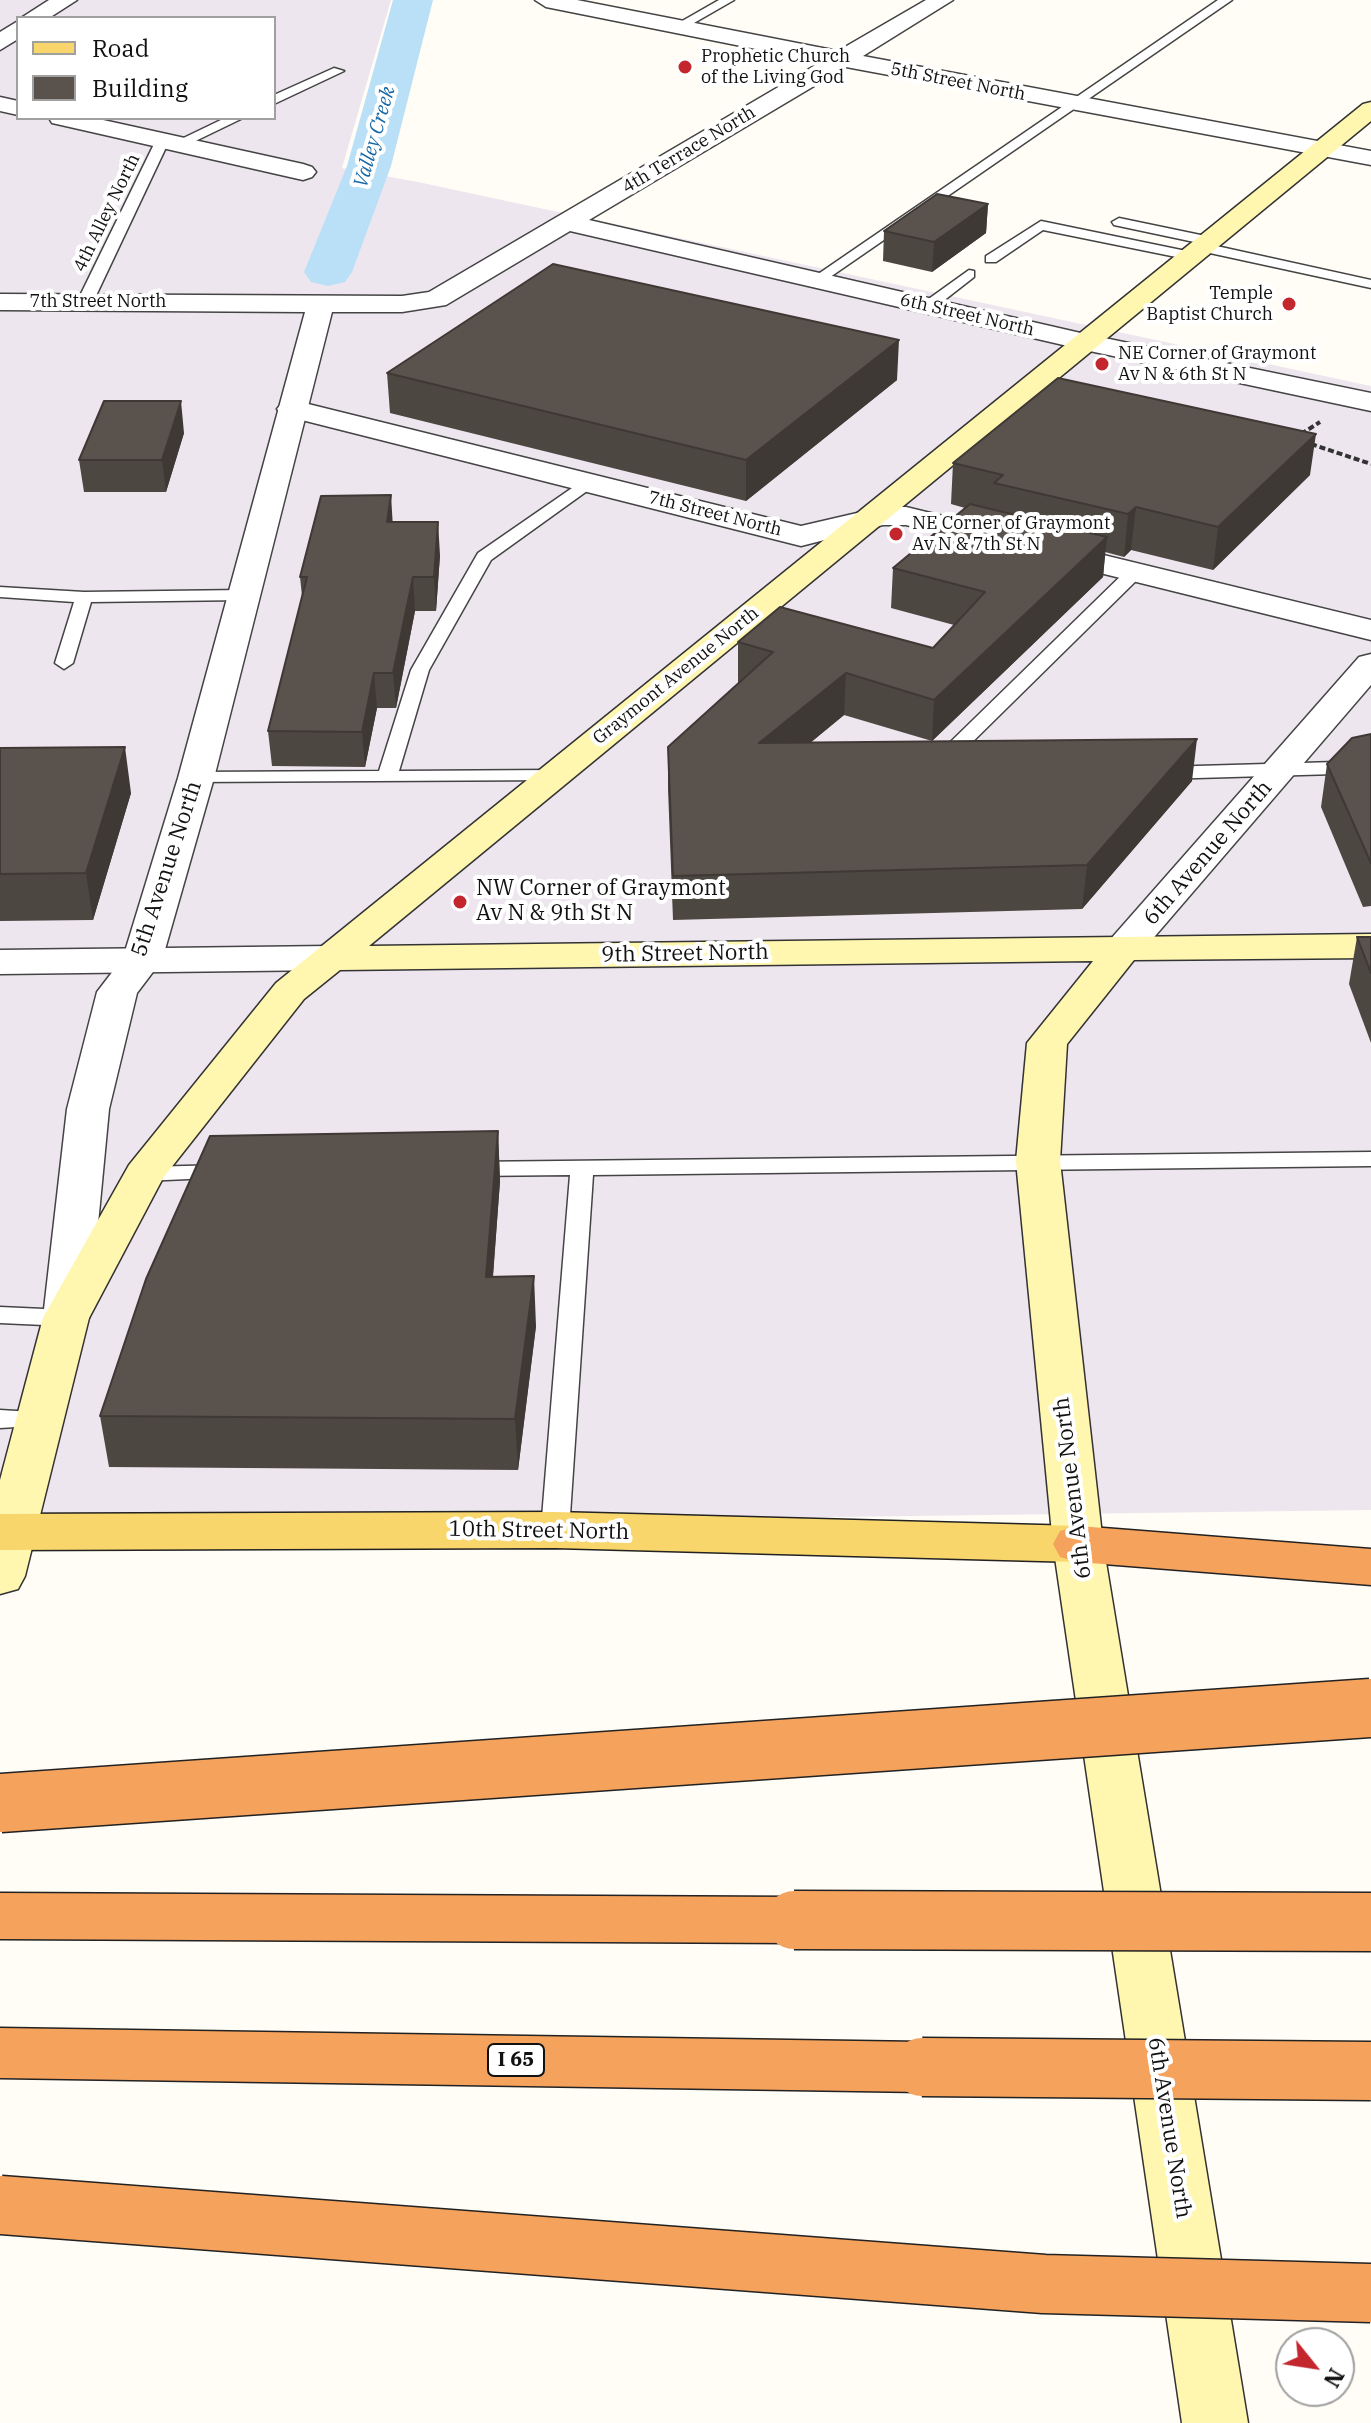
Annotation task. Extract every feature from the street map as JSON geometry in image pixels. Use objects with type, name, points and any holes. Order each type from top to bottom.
[{"type":"highway","points":[[1078,1544],[1371,1567]]},
{"type":"highway","points":[[0,1803],[1371,1708]]},
{"type":"highway","points":[[0,1916],[1371,1922]]},
{"type":"highway","name":"I 65","points":[[0,2053],[1371,2071]]},
{"type":"highway","points":[[0,2205],[1044,2284],[1371,2293]]},
{"type":"main road","name":"Graymont Avenue North","points":[[66,1318],[144,1174],[290,991],[1371,109]]},
{"type":"main road","name":"9th Street North","points":[[330,958],[1371,946]]},
{"type":"main road","name":"6th Avenue North","points":[[1123,949],[1047,1043],[1038,1161],[1078,1544],[1215,2423]]},
{"type":"main road","name":"5th Avenue North","points":[[4,1547],[20,1419],[66,1318]]},
{"type":"main road","name":"10th Street North","points":[[4,1547],[555,1530],[1078,1544]]},
{"type":"street","points":[[36,16],[66,0]]},
{"type":"street","name":"5th Street North","points":[[546,0],[676,28],[1371,158]]},
{"type":"street","name":"4th Terrace North","points":[[436,299],[942,0]]},
{"type":"street","points":[[0,43],[16,30]]},
{"type":"street","points":[[70,120],[303,172]]},
{"type":"street","name":"6th Street North","points":[[565,222],[1085,342],[1371,402]]},
{"type":"street","name":"7th Street North","points":[[0,302],[402,304],[436,299]]},
{"type":"street","name":"5th Avenue North","points":[[66,1318],[88,1109],[117,992],[142,960],[196,778],[321,303]]},
{"type":"street","name":"7th Street North","points":[[292,409],[801,536],[867,520],[906,516],[1371,630]]},
{"type":"street","name":"6th Avenue North","points":[[1123,949],[1371,664]]},
{"type":"street","name":"9th Street North","points":[[0,962],[330,958]]},
{"type":"lane","points":[[676,28],[728,0]]},
{"type":"lane","points":[[815,281],[1226,0]]},
{"type":"lane","points":[[276,99],[338,71]]},
{"type":"lane","points":[[170,142],[230,120]]},
{"type":"lane","name":"4th Alley North","points":[[85,302],[170,142]]},
{"type":"lane","points":[[1119,222],[1201,248]]},
{"type":"lane","points":[[991,259],[1041,225],[1201,248],[1371,284]]},
{"type":"lane","points":[[928,306],[969,274]]},
{"type":"lane","points":[[387,777],[420,670],[484,557],[588,482]]},
{"type":"lane","points":[[960,774],[928,775],[1136,571]]},
{"type":"lane","points":[[0,592],[84,597],[244,595]]},
{"type":"lane","points":[[64,663],[84,597]]},
{"type":"lane","points":[[1136,773],[1279,772],[1371,767]]},
{"type":"lane","points":[[196,778],[553,776]]},
{"type":"lane","points":[[441,1169],[1371,1159]]},
{"type":"lane","points":[[555,1530],[582,1167]]},
{"type":"lane","points":[[144,1174],[254,1172]]},
{"type":"lane","points":[[0,1315],[66,1318]]},
{"type":"path","points":[[1305,442],[1371,464]]},
{"type":"shaded area","points":[[0,0],[391,0],[342,168],[1371,386],[1371,1510],[0,1528]]},
{"type":"building","points":[[937,194],[988,204],[934,242],[884,231]]},
{"type":"building","points":[[553,264],[899,340],[746,460],[387,373]]},
{"type":"building","points":[[1058,378],[1316,434],[1218,527],[1136,507],[1128,514],[994,483],[1003,475],[953,463]]},
{"type":"building","points":[[104,401],[181,401],[162,460],[79,460]]},
{"type":"building","points":[[391,495],[387,522],[438,522],[434,577],[413,577],[393,673],[374,673],[362,732],[268,731],[307,577],[300,577],[321,496]]},
{"type":"building","points":[[970,504],[1107,537],[934,700],[846,673],[759,743],[1197,739],[1087,865],[673,876],[668,747],[773,652],[738,642],[780,607],[933,648],[985,592],[893,568]]},
{"type":"building","points":[[1371,734],[1371,863],[1327,764],[1352,738]]},
{"type":"building","points":[[125,747],[86,873],[0,874],[0,748]]},
{"type":"building","points":[[1357,937],[1371,937],[1371,973]]},
{"type":"building","points":[[498,1131],[486,1277],[534,1276],[515,1419],[100,1416],[146,1279],[210,1136]]},
{"type":"waterway","name":"Valley Creek","points":[[328,272],[369,166],[413,0]]},
{"type":"place","name":"Prophetic Church of the Living God","points":[[685,67]]},
{"type":"place","name":"Temple Baptist Church","points":[[1289,304]]},
{"type":"place","name":"NE Corner of Graymont Av N & 6th St N","points":[[1102,364]]},
{"type":"place","name":"NE Corner of Graymont Av N & 7th St N","points":[[896,534]]},
{"type":"place","name":"NW Corner of Graymont Av N & 9th St N","points":[[460,902]]}]
